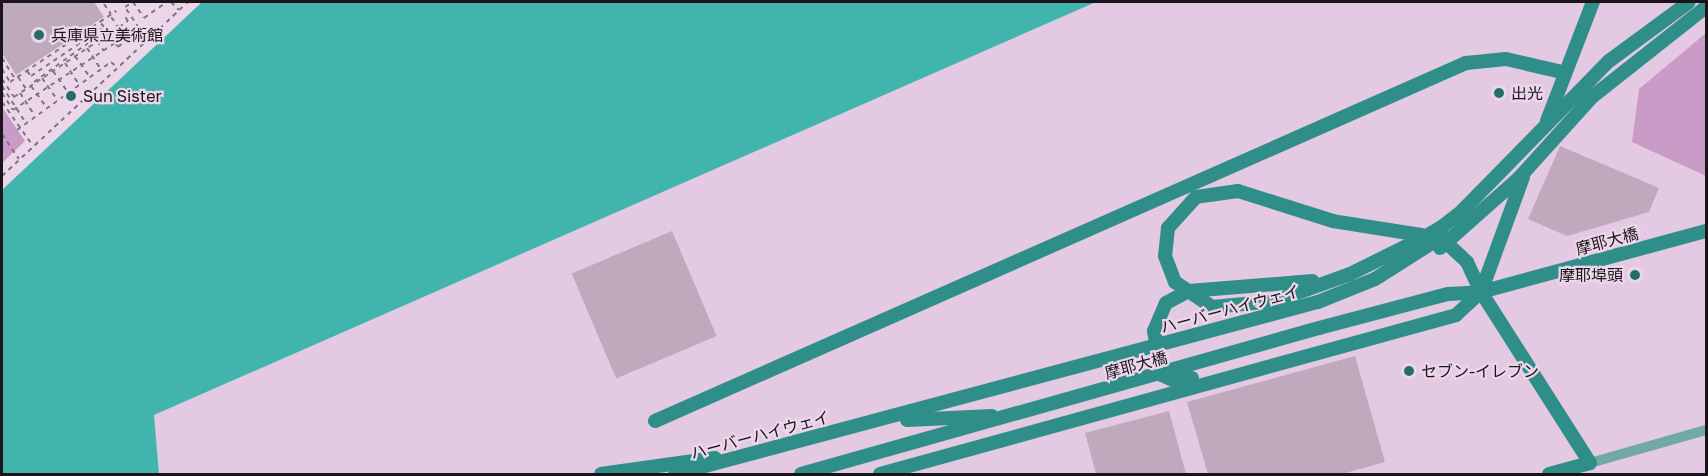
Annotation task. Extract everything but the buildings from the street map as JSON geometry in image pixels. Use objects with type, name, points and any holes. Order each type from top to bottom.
[{"type":"street","points":[[1481,292],[1562,72],[1593,2]]},
{"type":"street","points":[[1343,346],[1290,351],[1177,382],[1162,375],[1154,331],[1166,303],[1190,291],[1247,289],[1337,274],[1441,222],[1475,194],[1605,57],[1680,2]]},
{"type":"street","points":[[1590,463],[1481,292],[1467,262],[1449,245],[1316,216],[1249,193],[1206,193],[1172,219],[1165,237],[1167,265],[1188,295],[1232,308],[1294,295],[1400,251],[1462,211],[1609,61],[1689,2]]},
{"type":"street","name":"ハーバーハイウェイ","points":[[675,474],[1282,313],[1375,279],[1470,214],[1587,91],[1701,2]]},
{"type":"street","name":"ハーバーハイウェイ","points":[[707,474],[1281,321],[1382,283],[1474,221],[1592,97],[1707,7]]},
{"type":"street","points":[[655,421],[1466,63],[1506,59],[1562,72]]},
{"type":"street","name":"摩耶大橋","points":[[801,474],[1448,294],[1481,292],[1707,231]]},
{"type":"street","name":"摩耶大橋","points":[[880,474],[1456,315],[1481,292]]},
{"type":"street","points":[[603,474],[749,456],[923,417],[1012,416]]},
{"type":"street","points":[[1549,474],[1707,430]]},
{"type":"path","points":[[27,70],[32,76],[106,30],[118,47],[139,28],[125,7],[133,2],[144,18],[169,2],[179,10]]},
{"type":"path","points":[[2,176],[188,2]]},
{"type":"path","points":[[16,108],[124,36],[104,4]]},
{"type":"path","points":[[2,69],[10,82],[116,11]]},
{"type":"path","points":[[2,79],[14,97],[128,21],[124,15]]},
{"type":"path","points":[[35,83],[33,79],[104,27],[100,22]]},
{"type":"path","points":[[97,41],[104,51]]},
{"type":"path","points":[[87,48],[101,69]]},
{"type":"path","points":[[75,56],[89,76]]},
{"type":"path","points":[[2,58],[26,89]]},
{"type":"path","points":[[18,129],[24,120],[111,62],[117,68]]},
{"type":"path","points":[[64,63],[79,83]]},
{"type":"path","points":[[53,71],[67,91]]},
{"type":"path","points":[[42,78],[56,98]]},
{"type":"path","points":[[2,86],[24,120]]},
{"type":"path","points":[[31,86],[45,106]]},
{"type":"path","points":[[2,93],[16,108]]},
{"type":"path","points":[[20,93],[34,114]]},
{"type":"path","points":[[2,102],[18,129],[33,146]]},
{"type":"path","points":[[2,134],[19,160]]},
{"type":"shaded area","points":[[202,2],[1096,2],[154,415],[159,474],[2,474],[2,190]]},
{"type":"shaded area","points":[[1096,2],[1706,2],[1706,474],[159,474],[154,415]]},
{"type":"shaded area","points":[[1706,33],[1706,176],[1632,142],[1639,89]]},
{"type":"shaded area","points":[[2,107],[25,141],[2,163]]},
{"type":"place","name":"兵庫県立美術館","points":[[39,35]]},
{"type":"place","name":"出光","points":[[1499,93]]},
{"type":"place","name":"Sun Sister","points":[[71,96]]},
{"type":"place","name":"摩耶埠頭","points":[[1635,275]]},
{"type":"place","name":"セブン-イレブン","points":[[1409,371]]}]
